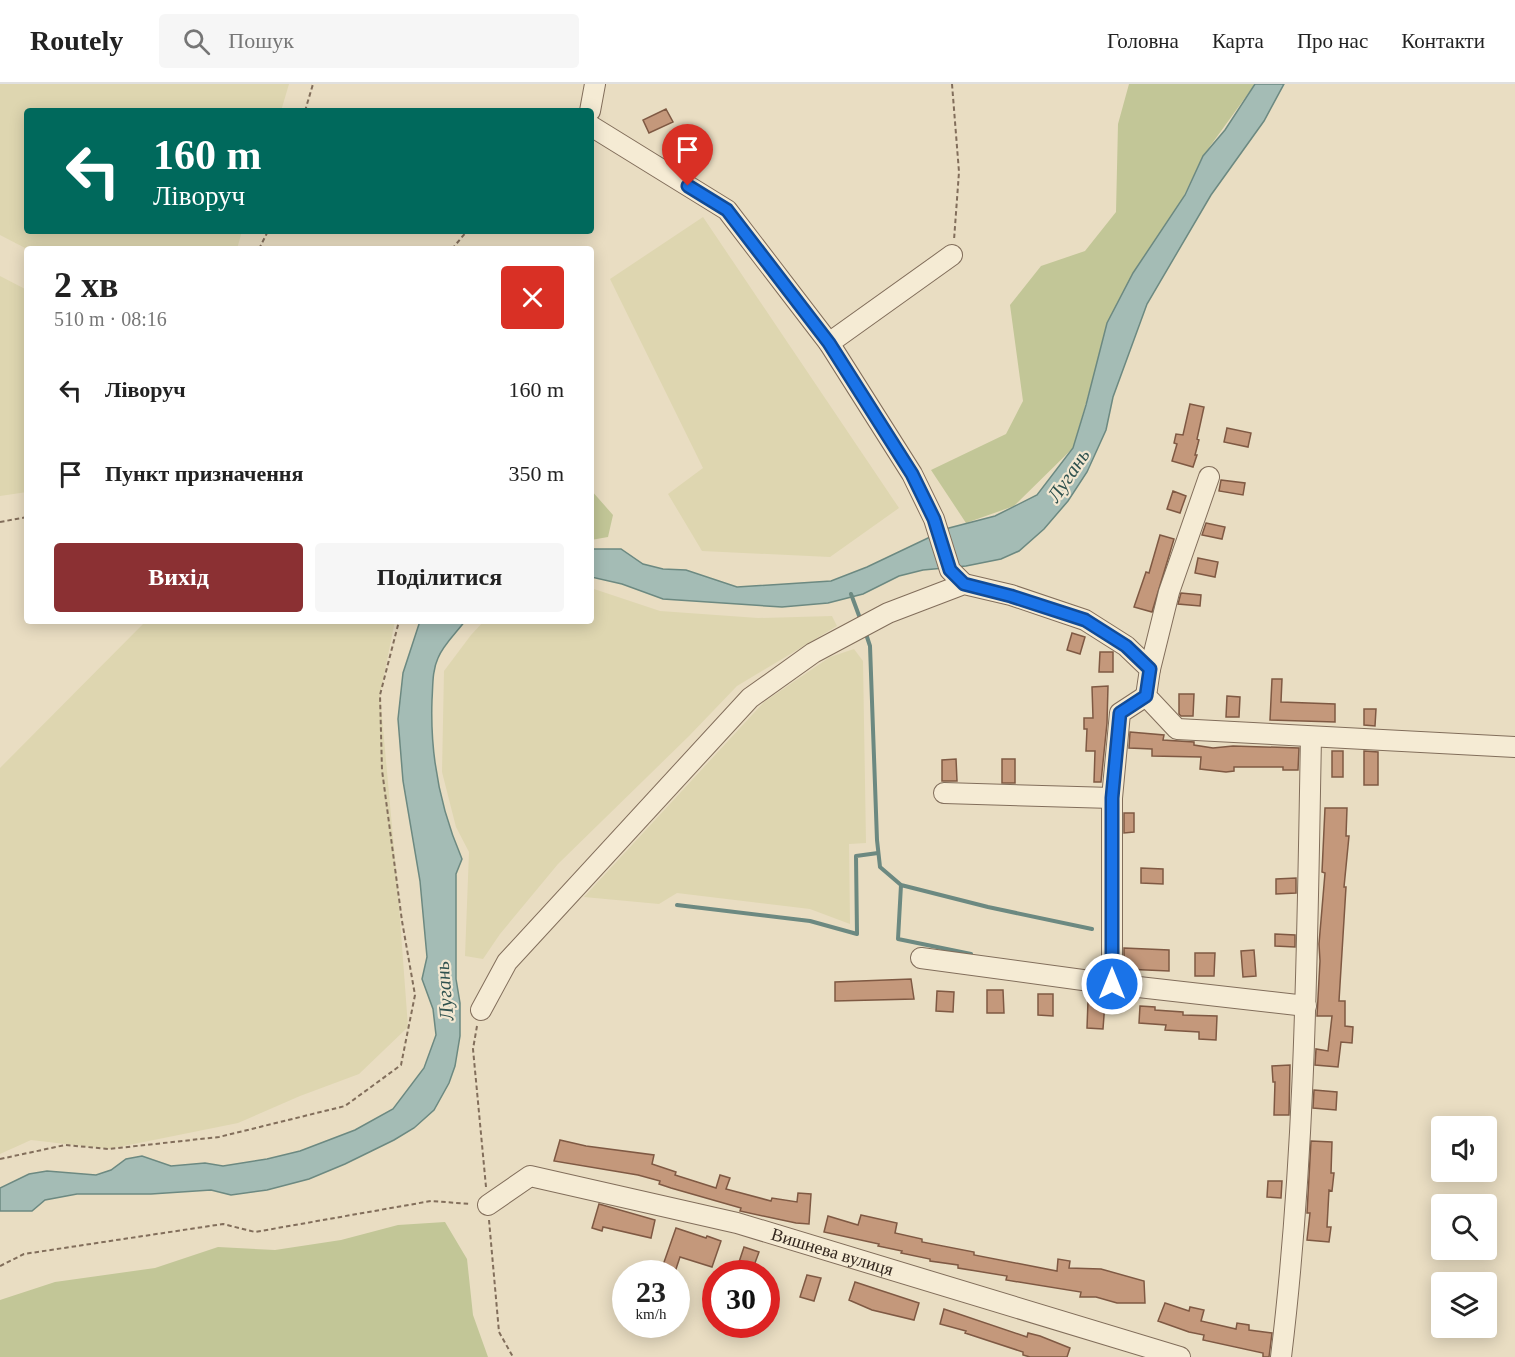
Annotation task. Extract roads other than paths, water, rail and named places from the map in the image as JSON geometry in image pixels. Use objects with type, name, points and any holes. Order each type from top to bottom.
[{"type":"street","points":[[591,108],[595,84]]},
{"type":"street","points":[[594,128],[727,210],[829,343],[912,474],[934,519],[957,577]]},
{"type":"street","points":[[829,343],[952,255]]},
{"type":"street","points":[[1112,984],[1112,798],[1120,713],[1146,696],[1150,669],[1169,592],[1209,477]]},
{"type":"street","points":[[481,1010],[507,962],[750,698],[813,653],[957,577],[1085,620],[1126,646],[1150,669]]},
{"type":"street","points":[[1146,696],[1177,729],[1515,747]]},
{"type":"street","points":[[1281,1357],[1295,1227],[1306,1006],[1311,737]]},
{"type":"street","points":[[944,794],[1112,798]]},
{"type":"street","points":[[921,958],[1112,984],[1306,1006]]},
{"type":"street","name":"Вишнева вулиця","points":[[488,1205],[530,1176],[737,1224],[1180,1357]]},
{"type":"water","name":"Лугань","points":[[1255,84],[1284,84],[1264,121],[1211,195],[1147,304],[1113,397],[1106,430],[1087,472],[1068,501],[1044,529],[1019,551],[1001,559],[966,566],[923,570],[899,576],[863,594],[828,603],[782,607],[663,599],[622,584],[594,578],[594,549],[621,549],[643,564],[663,569],[686,570],[737,587],[831,581],[867,567],[949,528],[995,516],[1037,495],[1073,448],[1107,323],[1133,273],[1185,195],[1203,156],[1225,130]]},
{"type":"water","name":"Лугань","points":[[419,624],[463,624],[440,653],[433,684],[433,741],[438,781],[454,840],[462,859],[456,874],[456,979],[460,1003],[460,1036],[455,1066],[449,1083],[434,1110],[414,1128],[345,1164],[309,1179],[267,1190],[231,1195],[211,1190],[151,1194],[77,1194],[45,1200],[32,1211],[0,1211],[0,1188],[29,1174],[47,1171],[96,1175],[111,1170],[126,1159],[142,1156],[171,1166],[205,1163],[223,1166],[300,1151],[355,1130],[393,1109],[424,1068],[436,1035],[433,1009],[422,979],[427,957],[420,881],[403,781],[398,719],[403,673]]},
{"type":"waterway","points":[[851,594],[861,621]]},
{"type":"waterway","points":[[865,631],[870,646],[880,867],[901,885],[988,907],[1092,929]]},
{"type":"waterway","points":[[677,905],[810,921],[857,934],[856,856],[878,853]]},
{"type":"waterway","points":[[901,885],[898,939],[971,954]]}]
